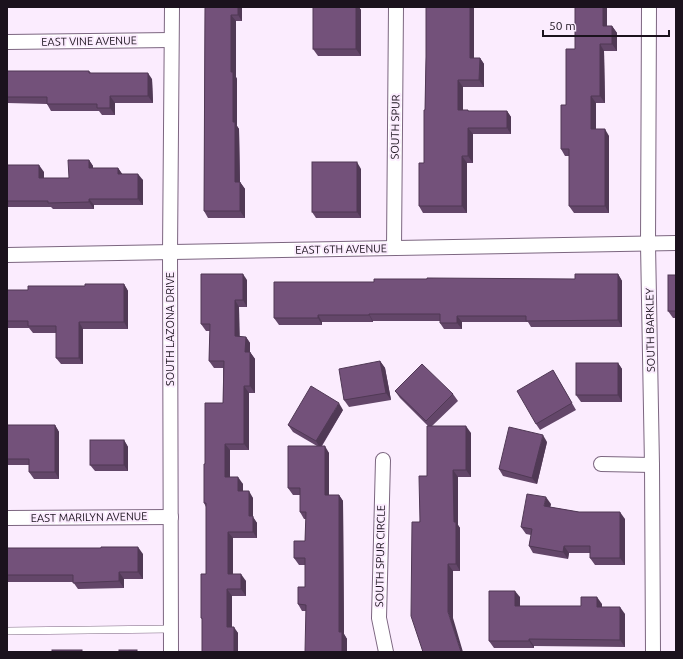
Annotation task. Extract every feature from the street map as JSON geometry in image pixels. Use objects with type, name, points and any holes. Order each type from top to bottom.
[{"type":"street","name":"SOUTH LAZONA DRIVE","points":[[171,652],[170,252],[172,7]]},
{"type":"street","name":"SOUTH SPUR","points":[[394,248],[396,7]]},
{"type":"street","name":"SOUTH BARKLEY","points":[[649,7],[648,244],[652,465],[653,652]]},
{"type":"street","name":"EAST VINE AVENUE","points":[[7,42],[172,40]]},
{"type":"street","name":"EAST 6TH AVENUE","points":[[7,255],[676,243]]},
{"type":"street","name":"SOUTH SPUR CIRCLE","points":[[383,460],[379,618],[386,652]]},
{"type":"street","points":[[601,464],[652,465]]},
{"type":"street","name":"EAST MARILYN AVENUE","points":[[7,518],[171,516]]},
{"type":"lane","points":[[7,631],[172,629]]},
{"type":"building","points":[[205,7],[238,7],[238,15],[231,15],[231,72],[233,72],[233,122],[235,122],[235,182],[240,182],[240,211],[204,211]]},
{"type":"building","points":[[313,7],[356,7],[356,49],[313,49]]},
{"type":"building","points":[[426,7],[470,7],[470,58],[480,58],[479,80],[458,80],[458,110],[507,111],[507,128],[468,128],[468,156],[462,156],[462,206],[419,206],[419,163],[424,163]]},
{"type":"building","points":[[575,7],[603,7],[603,26],[612,26],[612,44],[600,44],[600,96],[591,96],[591,129],[605,129],[605,206],[569,206],[569,149],[561,149],[561,105],[566,105],[566,49],[575,49]]},
{"type":"building","points":[[7,71],[148,73],[148,96],[110,96],[110,108],[97,108],[97,104],[47,104],[47,97],[7,97]]},
{"type":"building","points":[[68,160],[89,160],[89,168],[118,168],[118,174],[138,174],[138,199],[89,199],[89,202],[48,203],[48,201],[7,201],[7,165],[39,165],[39,178],[69,178]]},
{"type":"building","points":[[312,162],[357,162],[357,212],[312,212]]},
{"type":"building","points":[[201,274],[243,274],[243,300],[235,300],[235,336],[246,337],[245,352],[250,352],[250,386],[244,386],[244,444],[225,444],[225,477],[238,477],[238,491],[249,491],[249,516],[253,516],[253,532],[228,532],[228,574],[241,574],[241,589],[227,589],[227,627],[234,627],[234,652],[202,652],[201,574],[206,574],[206,503],[204,503],[205,403],[223,403],[224,361],[209,361],[210,324],[201,324]]},
{"type":"building","points":[[575,274],[618,274],[618,320],[526,321],[526,316],[457,316],[457,323],[440,323],[440,314],[318,315],[318,318],[274,318],[274,282],[374,282],[374,279],[427,278],[575,279]]},
{"type":"building","points":[[668,275],[676,275],[676,311],[668,311]]},
{"type":"building","points":[[85,284],[124,284],[124,322],[79,322],[79,358],[56,358],[56,326],[28,326],[28,321],[7,321],[7,290],[28,290],[28,286],[85,286]]},
{"type":"building","points":[[380,361],[386,393],[344,400],[339,369]]},
{"type":"building","points":[[576,363],[618,363],[618,395],[576,395]]},
{"type":"building","points":[[422,364],[453,394],[426,421],[395,391]]},
{"type":"building","points":[[553,370],[572,403],[536,424],[517,391]]},
{"type":"building","points":[[311,386],[339,403],[316,441],[288,425]]},
{"type":"building","points":[[7,425],[55,425],[55,472],[29,472],[29,459],[7,459]]},
{"type":"building","points":[[427,426],[466,426],[466,470],[453,470],[454,522],[456,522],[456,564],[448,564],[448,612],[461,652],[423,652],[411,616],[412,522],[420,522],[419,476],[427,476]]},
{"type":"building","points":[[509,427],[543,435],[532,478],[499,469]]},
{"type":"building","points":[[90,440],[124,440],[124,465],[90,465]]},
{"type":"building","points":[[288,446],[325,446],[325,495],[339,495],[339,632],[342,632],[342,652],[305,652],[306,605],[298,604],[298,587],[305,587],[305,558],[294,558],[294,541],[305,541],[306,512],[300,512],[300,488],[288,488]]},
{"type":"building","points":[[527,494],[546,497],[544,506],[579,512],[620,512],[620,558],[590,558],[590,546],[564,546],[563,552],[529,546],[532,529],[521,527]]},
{"type":"building","points":[[138,547],[138,572],[119,572],[119,581],[73,583],[73,575],[7,575],[7,548]]},
{"type":"building","points":[[489,591],[515,591],[515,606],[581,606],[581,597],[597,597],[597,607],[620,607],[620,640],[529,639],[529,641],[489,641]]},
{"type":"building","points":[[52,650],[82,650],[82,652],[52,652]]},
{"type":"building","points":[[119,650],[137,650],[137,652],[119,652]]}]
